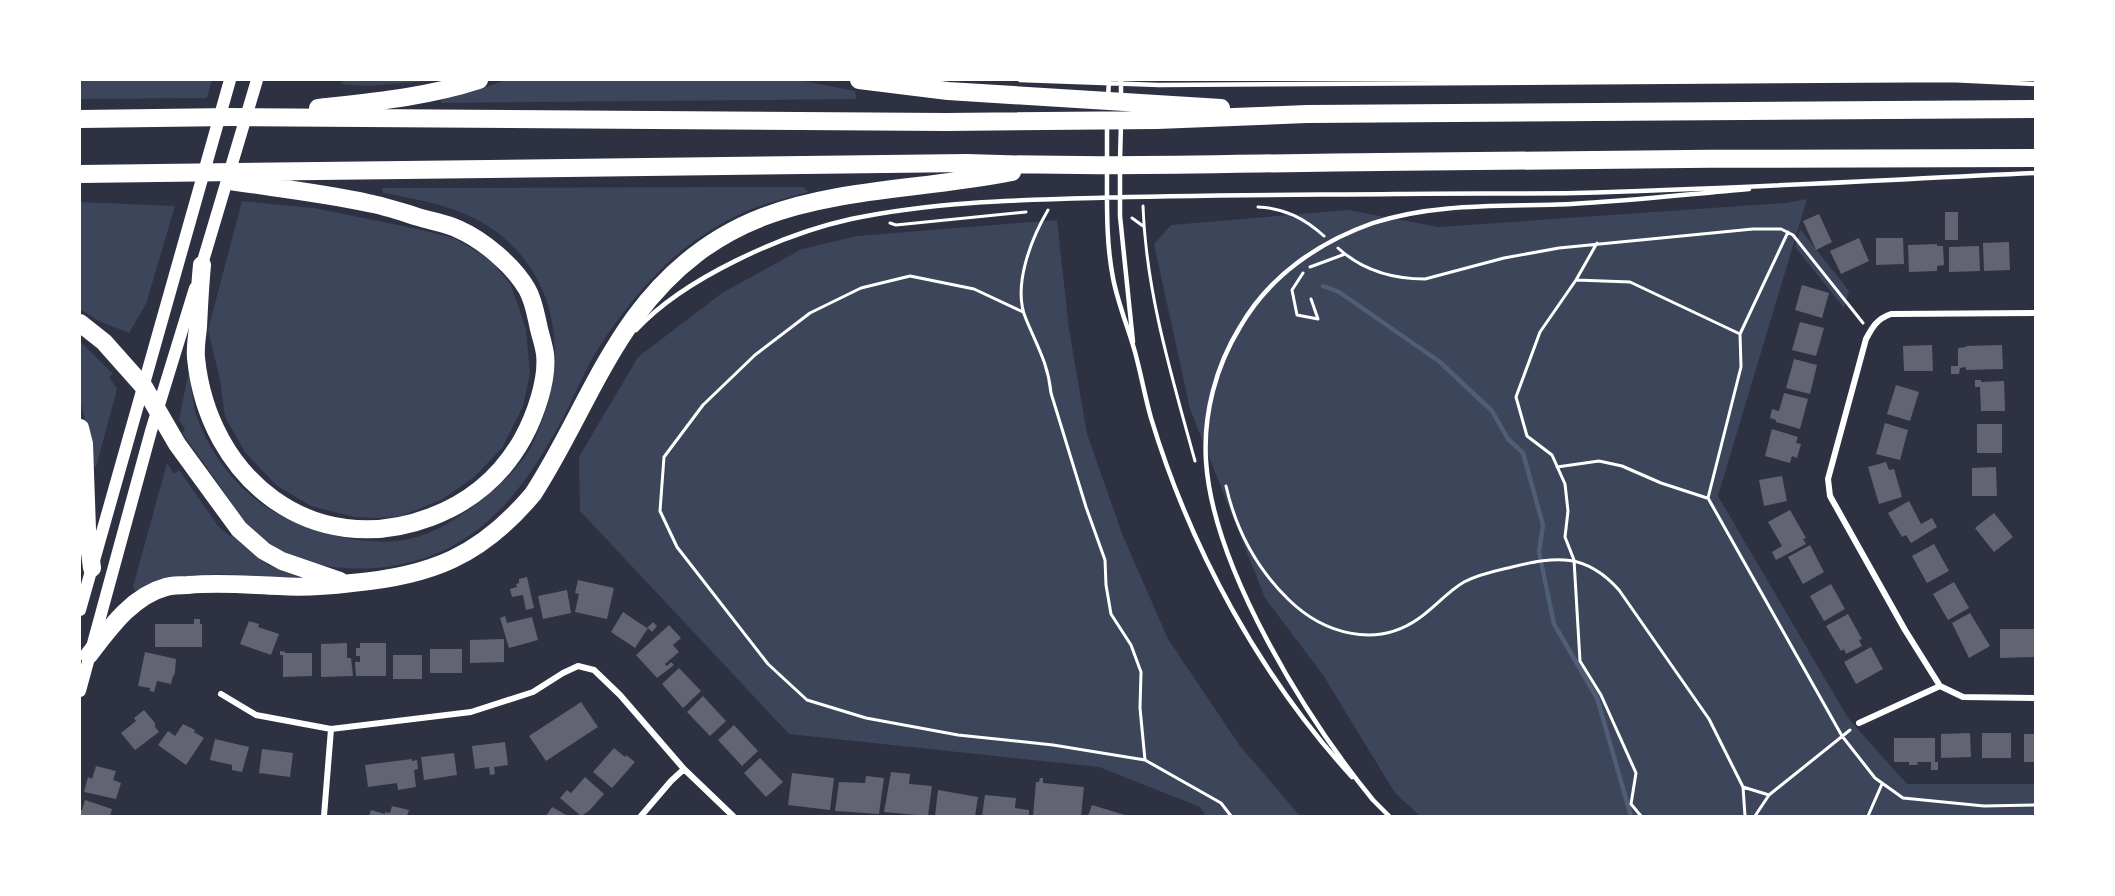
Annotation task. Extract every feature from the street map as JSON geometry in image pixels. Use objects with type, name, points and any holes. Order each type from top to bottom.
[{"type":"highway","points":[[231,117],[384,101],[479,80]]},
{"type":"highway","points":[[859,80],[937,90],[1046,89],[1158,103],[1307,114],[2036,110]]},
{"type":"highway","points":[[80,119],[231,117],[1044,121],[1158,103]]},
{"type":"highway","points":[[80,174],[967,163],[1044,166],[1767,158],[2036,158]]},
{"type":"highway","points":[[89,656],[114,623],[141,598],[166,587],[214,583],[305,588],[386,580],[422,572],[455,560],[493,534],[521,509],[533,494],[634,318],[650,298],[696,253],[719,237],[780,209],[828,198],[975,179],[1044,166]]},
{"type":"highway","points":[[175,173],[369,203],[458,229],[502,257],[528,290],[545,356],[542,390],[530,426],[512,458],[485,486],[454,508],[417,522],[385,529],[346,528],[293,513],[273,501],[247,478],[219,436],[203,391],[196,356],[202,265]]},
{"type":"highway","points":[[80,323],[104,342],[144,387],[177,444],[239,529],[251,541],[282,561],[347,584]]},
{"type":"highway","points":[[80,428],[84,444],[87,529],[92,568]]},
{"type":"main road","points":[[80,610],[230,80]]},
{"type":"main road","points":[[80,691],[158,409],[257,80]]},
{"type":"street","points":[[2036,313],[1892,314],[1874,323],[1866,339],[1828,478],[1830,496],[1940,687],[1964,697],[2036,698]]},
{"type":"street","points":[[221,694],[256,715],[331,729],[471,712],[533,692],[578,666],[594,670],[620,695],[684,769],[733,816]]},
{"type":"street","points":[[1859,723],[1940,687]]},
{"type":"street","points":[[324,816],[331,729]]},
{"type":"street","points":[[641,816],[684,769]]},
{"type":"lane","points":[[1020,80],[1046,89]]},
{"type":"lane","points":[[1109,80],[1108,226],[1113,277],[1151,418],[1179,496],[1218,583],[1242,626],[1288,697],[1316,735],[1389,816]]},
{"type":"lane","points":[[1122,80],[1120,216],[1134,351]]},
{"type":"lane","points":[[1158,103],[1951,80],[2036,84]]},
{"type":"lane","points":[[598,379],[622,345],[642,323],[676,296],[720,269],[797,235],[822,226],[867,216],[938,206],[1046,199],[1576,193],[2036,173]]},
{"type":"lane","points":[[1373,800],[1308,710],[1270,645],[1228,553],[1209,488],[1206,458],[1211,400],[1231,342],[1254,305],[1268,288],[1298,262],[1330,241],[1388,219],[1434,210],[1578,204],[1809,184]]},
{"type":"path","points":[[1131,207],[1132,219],[1144,226],[1164,349],[1197,469]]},
{"type":"path","points":[[1249,207],[1277,208],[1294,215],[1306,221],[1355,261],[1383,273],[1397,277],[1425,279],[1534,252],[1597,243],[1753,229],[1781,229],[1793,235],[1870,332]]},
{"type":"path","points":[[867,216],[896,225],[1048,210],[1036,230],[1027,258],[1021,303],[1049,373],[1051,393],[1064,438],[1105,560],[1111,614],[1131,645],[1141,672],[1140,708],[1145,760]]},
{"type":"path","points":[[1708,498],[1741,367],[1740,334],[1788,232]]},
{"type":"path","points":[[1597,243],[1576,280],[1540,332],[1516,397],[1527,436],[1551,455],[1565,484],[1568,511],[1566,537],[1574,560],[1580,661],[1601,694],[1636,773],[1631,804],[1641,816]]},
{"type":"path","points":[[1311,299],[1318,319],[1297,315],[1292,290],[1306,269],[1345,254]]},
{"type":"path","points":[[1023,312],[974,289],[910,276],[861,288],[810,313],[755,355],[712,396],[670,448],[664,457],[660,511],[676,546],[768,664],[807,700],[866,718],[958,735],[1053,745],[1145,760],[1221,803],[1232,816]]},
{"type":"path","points":[[1576,280],[1630,282],[1740,334]]},
{"type":"path","points":[[1557,467],[1599,461],[1622,466],[1661,483],[1708,498],[1842,736],[1882,784],[1903,798],[1984,806],[2036,805]]},
{"type":"path","points":[[1226,486],[1231,506],[1244,538],[1252,556],[1263,571],[1299,610],[1317,622],[1357,635],[1379,635],[1399,629],[1416,620],[1463,583],[1481,574],[1553,558],[1574,560],[1593,567],[1607,576],[1620,590],[1709,719],[1743,787],[1745,816]]},
{"type":"path","points":[[1755,816],[1769,795],[1859,723]]},
{"type":"path","points":[[1868,816],[1882,784]]},
{"type":"path","points":[[1743,787],[1769,795]]},
{"type":"shaded area","points":[[80,80],[212,80],[207,98],[80,99]]},
{"type":"shaded area","points":[[344,80],[441,80],[368,86],[341,84]]},
{"type":"shaded area","points":[[505,80],[799,80],[855,91],[856,99],[441,103],[441,100]]},
{"type":"shaded area","points":[[804,187],[808,192],[757,207],[717,226],[681,251],[649,282],[618,319],[600,346],[566,412],[529,475],[489,520],[466,538],[439,552],[410,563],[358,569],[325,566],[294,556],[265,540],[245,522],[182,433],[185,430],[179,420],[189,370],[195,411],[211,447],[234,479],[264,505],[299,524],[344,538],[376,542],[423,535],[469,510],[500,484],[525,456],[544,415],[551,387],[555,358],[553,330],[547,303],[537,278],[520,254],[498,233],[458,211],[383,193],[382,188]]},
{"type":"shaded area","points":[[1807,199],[1718,496],[1848,718],[1907,784],[2035,784],[2035,816],[1420,816],[1395,793],[1323,675],[1265,598],[1190,409],[1154,244],[1171,225],[1348,210],[1439,227],[1785,203]]},
{"type":"shaded area","points":[[242,201],[314,208],[413,228],[454,238],[491,260],[511,285],[526,329],[530,373],[523,406],[502,448],[473,478],[441,500],[401,516],[354,517],[311,506],[276,485],[245,452],[225,417],[220,380],[208,330]]},
{"type":"shaded area","points":[[80,202],[175,206],[146,304],[129,333],[99,321],[80,309]]},
{"type":"shaded area","points":[[1057,220],[1069,329],[1087,434],[1123,536],[1168,639],[1240,746],[1300,816],[1206,816],[1200,807],[1099,767],[789,734],[580,511],[579,457],[638,357],[722,293],[802,249],[857,236]]},
{"type":"shaded area","points":[[1800,229],[1849,291],[1844,308],[1795,247]]},
{"type":"shaded area","points":[[80,341],[113,374],[109,377],[117,389],[96,467],[80,401]]},
{"type":"shaded area","points":[[167,463],[174,474],[179,470],[218,526],[268,565],[304,579],[217,574],[195,575],[153,583],[135,591],[133,587]]},
{"type":"building","points":[[1945,212],[1958,212],[1958,240],[1945,240]]},
{"type":"building","points":[[1819,214],[1832,242],[1816,250],[1803,221]]},
{"type":"building","points":[[1859,238],[1869,261],[1841,274],[1830,251]]},
{"type":"building","points":[[1876,238],[1903,238],[1904,264],[1876,265]]},
{"type":"building","points":[[2009,242],[2010,270],[1984,271],[1983,243]]},
{"type":"building","points":[[1937,244],[1937,246],[1943,246],[1944,265],[1937,266],[1937,271],[1909,272],[1908,245]]},
{"type":"building","points":[[1979,246],[1980,271],[1949,272],[1949,247]]},
{"type":"building","points":[[1802,285],[1829,293],[1822,318],[1795,310]]},
{"type":"building","points":[[1800,322],[1824,328],[1816,356],[1792,350]]},
{"type":"building","points":[[1932,345],[1933,371],[1904,371],[1903,346]]},
{"type":"building","points":[[2002,345],[2003,369],[1966,370],[1966,367],[1960,368],[1959,374],[1951,374],[1951,366],[1958,366],[1958,348]]},
{"type":"building","points":[[1794,359],[1817,365],[1810,394],[1786,388]]},
{"type":"building","points":[[1975,380],[2004,381],[2005,411],[1981,411],[1980,387],[1975,387]]},
{"type":"building","points":[[1896,385],[1919,392],[1910,421],[1887,414]]},
{"type":"building","points":[[1784,393],[1808,399],[1800,429],[1770,418],[1772,409],[1779,411]]},
{"type":"building","points":[[1885,423],[1908,430],[1900,460],[1876,454]]},
{"type":"building","points":[[1977,424],[2002,424],[2002,453],[1977,453]]},
{"type":"building","points":[[1772,429],[1798,437],[1796,443],[1801,444],[1797,458],[1792,456],[1790,463],[1765,456]]},
{"type":"building","points":[[1886,462],[1889,470],[1894,469],[1902,497],[1879,504],[1868,467]]},
{"type":"building","points":[[1996,467],[1997,496],[1972,496],[1972,468]]},
{"type":"building","points":[[1782,476],[1787,501],[1764,506],[1759,480]]},
{"type":"building","points":[[1909,501],[1921,524],[1932,518],[1937,527],[1911,543],[1906,535],[1902,537],[1888,513]]},
{"type":"building","points":[[1790,510],[1806,538],[1803,539],[1806,544],[1776,560],[1772,552],[1782,546],[1768,522]]},
{"type":"building","points":[[1994,513],[2013,537],[1994,552],[1975,528]]},
{"type":"building","points":[[1934,544],[1949,571],[1927,583],[1912,556]]},
{"type":"building","points":[[1810,545],[1824,572],[1803,584],[1788,557]]},
{"type":"building","points":[[527,577],[534,608],[526,610],[523,595],[512,597],[510,589],[517,587],[519,579]]},
{"type":"building","points":[[578,580],[614,588],[607,619],[575,612],[579,594],[575,593]]},
{"type":"building","points":[[1954,582],[1969,608],[1948,620],[1933,594]]},
{"type":"building","points":[[1831,584],[1845,609],[1824,621],[1810,596]]},
{"type":"building","points":[[567,590],[571,613],[543,619],[538,596]]},
{"type":"building","points":[[623,612],[647,628],[653,622],[657,626],[652,632],[648,628],[635,648],[611,632]]},
{"type":"building","points":[[1970,613],[1990,646],[1969,658],[1952,623]]},
{"type":"building","points":[[1848,614],[1862,639],[1859,640],[1862,646],[1846,654],[1844,649],[1841,651],[1826,626]]},
{"type":"building","points":[[505,616],[507,623],[532,617],[538,640],[509,648],[500,618]]},
{"type":"building","points":[[194,619],[200,619],[200,624],[202,624],[202,647],[155,647],[155,624],[194,624]]},
{"type":"building","points":[[249,621],[259,624],[258,627],[279,634],[271,655],[240,644]]},
{"type":"building","points":[[669,625],[681,638],[673,645],[679,652],[665,664],[667,666],[671,662],[674,665],[657,678],[636,655]]},
{"type":"building","points":[[2000,629],[2036,629],[2036,657],[2000,658]]},
{"type":"building","points":[[504,639],[504,662],[470,663],[470,640]]},
{"type":"building","points":[[347,643],[347,658],[351,658],[353,676],[321,677],[321,644]]},
{"type":"building","points":[[360,643],[386,643],[386,676],[356,676],[355,662],[360,662],[360,656],[356,656],[356,648],[360,648]]},
{"type":"building","points":[[1871,647],[1883,669],[1856,684],[1844,662]]},
{"type":"building","points":[[430,649],[462,649],[462,673],[430,673]]},
{"type":"building","points":[[280,651],[312,653],[312,676],[283,677],[283,655],[280,655]]},
{"type":"building","points":[[145,652],[176,659],[171,684],[157,681],[154,692],[150,691],[150,688],[138,686]]},
{"type":"building","points":[[393,655],[422,655],[422,679],[393,679]]},
{"type":"building","points":[[679,668],[701,691],[683,708],[662,684]]},
{"type":"building","points":[[703,696],[726,721],[710,736],[687,712]]},
{"type":"building","points":[[581,702],[598,727],[546,761],[529,736]]},
{"type":"building","points":[[144,710],[159,732],[135,750],[121,733],[136,721],[134,718]]},
{"type":"building","points":[[183,724],[204,738],[186,765],[158,745],[168,731],[175,736]]},
{"type":"building","points":[[734,725],[758,751],[742,766],[718,740]]},
{"type":"building","points":[[1970,733],[1971,757],[1941,758],[1941,734]]},
{"type":"building","points":[[1982,733],[2011,733],[2011,758],[1982,758]]},
{"type":"building","points":[[2024,734],[2036,734],[2036,762],[2024,762]]},
{"type":"building","points":[[1894,738],[1935,738],[1935,762],[1938,762],[1938,770],[1931,770],[1931,762],[1917,762],[1918,765],[1909,765],[1909,762],[1894,762]]},
{"type":"building","points":[[215,739],[249,747],[242,772],[232,770],[232,765],[210,760]]},
{"type":"building","points":[[505,742],[508,765],[494,767],[495,774],[490,775],[489,767],[475,769],[472,746]]},
{"type":"building","points":[[614,748],[635,762],[612,788],[593,772]]},
{"type":"building","points":[[262,749],[293,753],[290,777],[259,773]]},
{"type":"building","points":[[454,753],[457,775],[424,780],[421,757]]},
{"type":"building","points":[[760,758],[783,782],[766,797],[744,773]]},
{"type":"building","points":[[412,759],[412,761],[417,760],[418,769],[414,770],[416,787],[398,790],[397,783],[368,787],[365,765]]},
{"type":"building","points":[[96,766],[116,771],[113,780],[121,783],[116,799],[84,792],[88,777],[92,779]]},
{"type":"building","points":[[891,772],[910,774],[909,784],[932,786],[928,816],[884,812]]},
{"type":"building","points":[[792,773],[834,778],[830,810],[788,805]]},
{"type":"building","points":[[866,776],[884,778],[879,814],[835,811],[839,782],[865,783]]},
{"type":"building","points":[[585,777],[604,794],[589,811],[581,816],[560,798],[567,790],[571,793]]},
{"type":"building","points":[[1040,778],[1043,778],[1043,783],[1084,787],[1081,816],[1033,816],[1036,782],[1039,782]]},
{"type":"building","points":[[938,790],[978,797],[975,816],[935,816]]},
{"type":"building","points":[[985,795],[1016,798],[1015,808],[1029,810],[1029,816],[982,816]]},
{"type":"building","points":[[85,800],[112,809],[110,816],[80,816]]},
{"type":"building","points":[[1092,805],[1128,816],[1088,816]]},
{"type":"building","points":[[392,806],[409,810],[407,816],[369,816],[371,810],[390,813]]},
{"type":"building","points":[[552,807],[568,816],[546,816]]},
{"type":"waterway","points":[[1323,286],[1339,292],[1440,362],[1492,411],[1508,439],[1523,453],[1543,525],[1539,552],[1554,624],[1597,698],[1631,816]]}]
